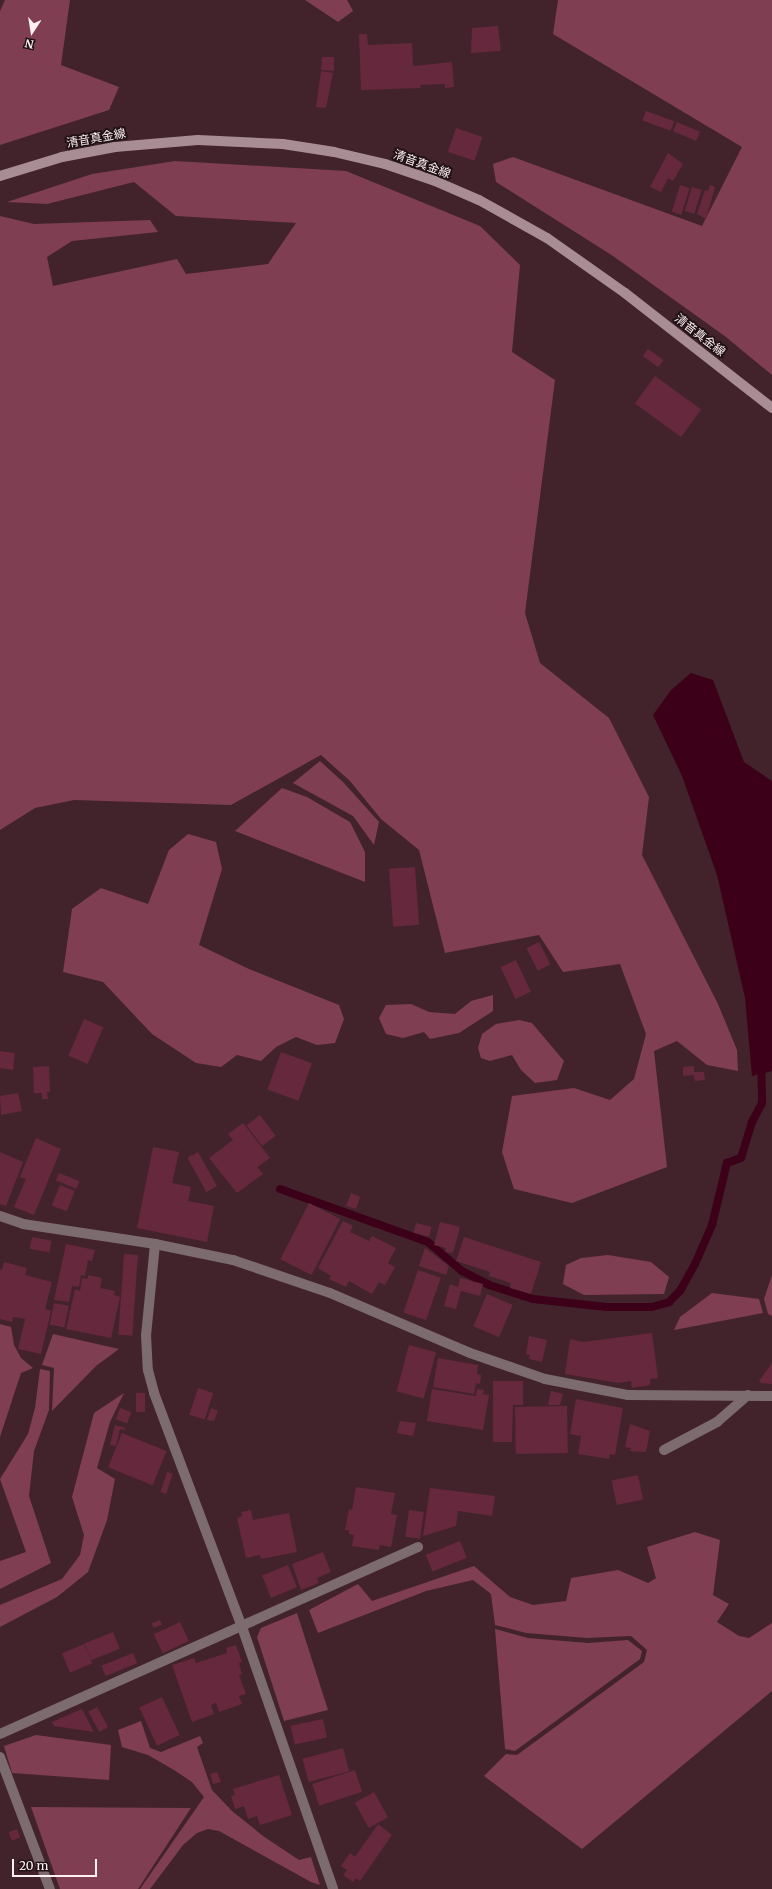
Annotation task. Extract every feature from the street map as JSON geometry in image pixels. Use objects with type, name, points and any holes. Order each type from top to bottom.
[{"type":"main road","name":"清音真金線","points":[[0,176],[62,157],[108,148],[198,140],[283,144],[334,152],[385,164],[435,181],[479,200],[547,238],[625,293],[772,408]]},
{"type":"street","points":[[0,1216],[22,1224],[155,1244],[233,1260],[330,1293],[470,1353],[545,1379],[628,1396],[772,1396]]},
{"type":"street","points":[[155,1244],[146,1317],[148,1370],[154,1393],[242,1627],[333,1889]]},
{"type":"street","points":[[664,1450],[717,1422],[748,1395]]},
{"type":"street","points":[[0,1734],[242,1627],[298,1599],[418,1547]]},
{"type":"street","points":[[0,1758],[50,1889]]},
{"type":"shaded area","points":[[5,0],[70,0],[61,65],[119,87],[109,110],[0,145],[0,11]]},
{"type":"shaded area","points":[[305,0],[347,0],[353,11],[338,22]]},
{"type":"shaded area","points":[[558,0],[772,0],[772,375],[726,337],[613,256],[496,182],[493,164],[513,157],[702,226],[742,147],[553,34]]},
{"type":"shaded area","points":[[175,161],[346,171],[480,226],[520,265],[512,352],[555,380],[525,613],[540,663],[609,718],[649,797],[642,855],[718,1004],[737,1050],[738,1071],[707,1065],[677,1041],[654,1051],[667,1167],[572,1203],[514,1189],[502,1152],[512,1096],[574,1088],[610,1100],[634,1079],[646,1034],[620,964],[563,972],[539,935],[445,953],[419,850],[381,819],[350,781],[321,755],[231,805],[74,800],[35,808],[0,830],[0,216],[34,224],[150,220],[158,232],[72,241],[47,257],[53,286],[177,259],[186,274],[268,264],[296,223],[176,216],[134,182],[47,204],[7,202],[92,174]]},
{"type":"shaded area","points":[[691,673],[713,680],[744,762],[772,781],[772,1071],[752,1076],[745,998],[717,875],[682,776],[653,715],[671,690]]},
{"type":"shaded area","points":[[320,761],[344,783],[379,822],[374,845],[353,816],[293,783]]},
{"type":"shaded area","points":[[282,788],[307,797],[350,822],[365,852],[365,882],[235,831]]},
{"type":"shaded area","points":[[188,834],[216,842],[222,869],[199,945],[249,969],[339,1005],[344,1019],[335,1043],[317,1045],[296,1037],[276,1047],[261,1061],[237,1055],[221,1067],[196,1063],[152,1034],[103,982],[63,972],[72,909],[101,888],[148,904],[169,850]]},
{"type":"shaded area","points":[[493,995],[493,1011],[459,1033],[430,1039],[424,1032],[403,1038],[386,1034],[379,1018],[386,1005],[411,1004],[429,1012],[455,1014],[471,1001]]},
{"type":"shaded area","points":[[519,1020],[532,1023],[564,1061],[557,1080],[535,1083],[521,1070],[512,1055],[490,1061],[481,1058],[478,1048],[482,1034],[496,1024]]},
{"type":"shaded area","points":[[608,1255],[651,1262],[669,1277],[664,1294],[584,1295],[563,1284],[566,1265],[581,1258]]},
{"type":"shaded area","points":[[772,1275],[772,1316],[768,1314],[764,1299]]},
{"type":"shaded area","points":[[712,1293],[759,1299],[763,1313],[674,1330],[680,1317]]},
{"type":"shaded area","points":[[0,1324],[11,1327],[14,1345],[21,1358],[33,1368],[21,1373],[0,1437]]},
{"type":"shaded area","points":[[53,1334],[119,1349],[96,1366],[52,1411],[54,1368],[42,1365]]},
{"type":"shaded area","points":[[40,1369],[50,1371],[49,1410],[34,1451],[29,1496],[51,1563],[0,1589],[0,1561],[26,1552],[0,1479],[28,1434],[35,1408]]},
{"type":"shaded area","points":[[124,1393],[110,1422],[97,1468],[115,1479],[107,1520],[88,1572],[57,1597],[0,1627],[0,1605],[62,1579],[80,1555],[84,1535],[72,1497],[94,1413]]},
{"type":"shaded area","points":[[695,1532],[720,1540],[713,1595],[729,1604],[717,1622],[739,1636],[749,1638],[772,1623],[772,1691],[582,1849],[484,1776],[506,1754],[517,1755],[644,1662],[647,1650],[631,1636],[587,1638],[526,1633],[495,1625],[491,1594],[473,1580],[426,1591],[318,1633],[309,1610],[358,1584],[372,1601],[474,1566],[510,1597],[533,1605],[566,1601],[571,1578],[618,1570],[648,1583],[656,1578],[647,1547]]},
{"type":"shaded area","points":[[297,1613],[328,1710],[284,1721],[257,1637],[261,1628]]},
{"type":"shaded area","points":[[495,1629],[528,1638],[588,1643],[628,1640],[642,1651],[640,1659],[515,1751],[505,1749]]},
{"type":"shaded area","points":[[141,1721],[150,1748],[161,1752],[200,1736],[203,1743],[197,1747],[212,1790],[232,1811],[263,1836],[299,1860],[311,1857],[320,1885],[311,1882],[219,1831],[208,1829],[197,1833],[183,1845],[150,1889],[140,1889],[204,1797],[192,1782],[174,1770],[148,1755],[122,1747],[118,1730]]},
{"type":"shaded area","points":[[36,1735],[111,1745],[109,1780],[12,1773],[4,1746]]},
{"type":"shaded area","points":[[31,1807],[191,1808],[138,1889],[60,1889]]},
{"type":"building","points":[[498,26],[501,51],[471,53],[472,28]]},
{"type":"building","points":[[359,34],[367,34],[368,45],[412,43],[413,66],[452,62],[454,87],[445,88],[445,84],[420,85],[421,88],[361,90]]},
{"type":"building","points":[[322,57],[334,57],[334,71],[321,70]]},
{"type":"building","points":[[321,71],[333,73],[326,108],[316,107]]},
{"type":"building","points":[[646,111],[674,121],[671,131],[643,120]]},
{"type":"building","points":[[677,122],[700,132],[696,141],[673,131]]},
{"type":"building","points":[[456,128],[482,137],[474,161],[448,152]]},
{"type":"building","points":[[668,153],[683,164],[673,181],[668,178],[661,192],[650,187]]},
{"type":"building","points":[[680,185],[690,188],[681,215],[672,212]]},
{"type":"building","points":[[710,185],[715,187],[706,219],[697,214],[705,190],[708,191]]},
{"type":"building","points":[[692,187],[702,190],[694,214],[685,211]]},
{"type":"building","points":[[648,349],[664,360],[658,367],[643,356]]},
{"type":"building","points":[[655,376],[701,410],[681,437],[635,404]]},
{"type":"building","points":[[415,867],[419,925],[393,927],[389,869]]},
{"type":"building","points":[[539,942],[550,964],[538,971],[527,948]]},
{"type":"building","points":[[516,960],[531,992],[515,999],[501,967]]},
{"type":"building","points":[[84,1019],[103,1027],[88,1064],[68,1056]]},
{"type":"building","points":[[0,1051],[15,1053],[13,1070],[0,1068]]},
{"type":"building","points":[[281,1052],[312,1063],[298,1101],[267,1090]]},
{"type":"building","points":[[49,1066],[50,1092],[47,1092],[48,1099],[42,1099],[42,1093],[34,1093],[33,1067]]},
{"type":"building","points":[[694,1066],[694,1072],[704,1072],[705,1080],[695,1081],[694,1075],[683,1076],[683,1067]]},
{"type":"building","points":[[18,1093],[22,1111],[1,1115],[0,1096]]},
{"type":"building","points":[[260,1115],[276,1136],[262,1146],[246,1125]]},
{"type":"building","points":[[243,1123],[270,1158],[257,1167],[263,1174],[237,1193],[209,1158],[233,1140],[228,1134]]},
{"type":"building","points":[[36,1138],[61,1149],[34,1215],[14,1207],[26,1179],[20,1177]]},
{"type":"building","points":[[153,1147],[179,1152],[172,1183],[191,1187],[188,1201],[214,1206],[207,1242],[137,1228]]},
{"type":"building","points":[[0,1152],[23,1162],[6,1206],[0,1204]]},
{"type":"building","points":[[198,1152],[217,1186],[206,1192],[188,1158]]},
{"type":"building","points":[[59,1173],[79,1181],[76,1189],[56,1180]]},
{"type":"building","points":[[60,1185],[75,1191],[67,1211],[52,1205]]},
{"type":"building","points":[[351,1193],[360,1197],[356,1209],[346,1206]]},
{"type":"building","points":[[309,1203],[340,1219],[312,1275],[280,1259]]},
{"type":"building","points":[[343,1221],[353,1226],[350,1232],[369,1241],[372,1236],[396,1248],[388,1263],[395,1267],[385,1285],[379,1282],[372,1294],[349,1281],[346,1287],[329,1279],[331,1276],[318,1268]]},
{"type":"building","points":[[440,1222],[460,1227],[453,1253],[445,1252],[446,1248],[434,1245]]},
{"type":"building","points":[[416,1223],[432,1227],[429,1237],[414,1233]]},
{"type":"building","points":[[32,1237],[52,1241],[49,1253],[30,1249]]},
{"type":"building","points":[[464,1237],[541,1262],[531,1294],[510,1288],[511,1283],[489,1276],[490,1272],[456,1261]]},
{"type":"building","points":[[66,1244],[95,1250],[92,1261],[88,1260],[85,1276],[81,1275],[79,1287],[72,1286],[69,1302],[54,1300]]},
{"type":"building","points":[[425,1248],[449,1266],[446,1275],[419,1266]]},
{"type":"building","points":[[124,1254],[138,1255],[132,1336],[118,1335]]},
{"type":"building","points":[[4,1262],[27,1268],[25,1275],[52,1282],[45,1309],[51,1311],[41,1354],[18,1349],[25,1319],[13,1317],[12,1322],[0,1319],[0,1269],[2,1270]]},
{"type":"building","points":[[418,1270],[441,1278],[426,1320],[403,1313]]},
{"type":"building","points":[[88,1275],[102,1278],[100,1288],[115,1291],[114,1295],[120,1297],[111,1338],[66,1329],[75,1289],[80,1291],[82,1278],[88,1279]]},
{"type":"building","points":[[460,1278],[483,1284],[480,1296],[461,1291],[456,1309],[444,1306],[450,1284],[458,1287]]},
{"type":"building","points":[[487,1294],[513,1305],[499,1337],[473,1326]]},
{"type":"building","points":[[54,1303],[69,1306],[65,1327],[50,1325]]},
{"type":"building","points":[[652,1333],[658,1378],[650,1379],[650,1385],[632,1388],[631,1381],[618,1383],[565,1374],[570,1339],[583,1342]]},
{"type":"building","points":[[529,1336],[547,1340],[542,1362],[529,1359],[530,1355],[526,1354]]},
{"type":"building","points":[[409,1345],[436,1352],[424,1399],[397,1391]]},
{"type":"building","points":[[438,1358],[478,1365],[477,1374],[481,1375],[480,1384],[476,1383],[474,1394],[433,1387]]},
{"type":"building","points":[[772,1363],[772,1384],[761,1383],[759,1381]]},
{"type":"building","points":[[493,1381],[523,1381],[523,1405],[513,1405],[512,1442],[493,1442]]},
{"type":"building","points":[[198,1388],[213,1393],[205,1420],[189,1415]]},
{"type":"building","points":[[432,1389],[476,1396],[477,1389],[484,1390],[483,1394],[489,1395],[483,1430],[427,1421]]},
{"type":"building","points":[[551,1391],[563,1394],[560,1405],[548,1405]]},
{"type":"building","points":[[136,1393],[145,1393],[145,1412],[136,1412]]},
{"type":"building","points":[[576,1399],[623,1408],[615,1455],[610,1454],[609,1459],[578,1454],[581,1436],[570,1434]]},
{"type":"building","points":[[567,1406],[568,1453],[516,1454],[515,1407]]},
{"type":"building","points":[[120,1408],[131,1412],[127,1423],[116,1419]]},
{"type":"building","points":[[211,1408],[218,1411],[214,1421],[207,1420]]},
{"type":"building","points":[[400,1421],[416,1423],[413,1436],[397,1433]]},
{"type":"building","points":[[630,1424],[650,1431],[646,1452],[630,1451],[631,1448],[625,1447]]},
{"type":"building","points":[[115,1425],[125,1428],[125,1430],[120,1429],[116,1446],[110,1445]]},
{"type":"building","points":[[122,1433],[167,1451],[153,1485],[108,1467]]},
{"type":"building","points":[[167,1472],[173,1474],[166,1494],[161,1492]]},
{"type":"building","points":[[638,1475],[643,1499],[617,1505],[612,1481]]},
{"type":"building","points":[[356,1487],[395,1493],[391,1514],[397,1515],[391,1547],[380,1545],[379,1550],[352,1546],[354,1535],[349,1534],[349,1530],[345,1530],[349,1509],[352,1510]]},
{"type":"building","points":[[430,1488],[495,1496],[492,1516],[458,1511],[456,1526],[423,1536]]},
{"type":"building","points":[[251,1510],[253,1520],[289,1513],[297,1552],[261,1559],[260,1555],[246,1558],[237,1518],[242,1516],[241,1512]]},
{"type":"building","points":[[409,1510],[424,1512],[420,1539],[405,1537]]},
{"type":"building","points":[[460,1541],[467,1558],[432,1572],[426,1555]]},
{"type":"building","points":[[323,1552],[331,1572],[317,1578],[319,1583],[301,1590],[292,1564]]},
{"type":"building","points":[[288,1565],[297,1587],[271,1598],[262,1575]]},
{"type":"building","points":[[160,1620],[162,1625],[154,1628],[152,1623]]},
{"type":"building","points":[[180,1622],[189,1641],[163,1653],[154,1634]]},
{"type":"building","points":[[113,1632],[120,1649],[91,1660],[84,1644]]},
{"type":"building","points":[[84,1644],[92,1663],[70,1673],[62,1653]]},
{"type":"building","points":[[236,1645],[242,1662],[239,1663],[242,1674],[239,1675],[246,1694],[239,1696],[242,1704],[219,1712],[216,1703],[211,1705],[214,1714],[192,1722],[172,1665],[194,1658],[196,1663],[227,1653],[226,1648]]},
{"type":"building","points":[[133,1653],[137,1663],[106,1676],[101,1666]]},
{"type":"building","points":[[162,1697],[180,1735],[157,1746],[139,1708]]},
{"type":"building","points":[[97,1707],[108,1727],[99,1732],[88,1712]]},
{"type":"building","points":[[82,1709],[94,1732],[54,1726],[52,1722]]},
{"type":"building","points":[[323,1719],[327,1738],[295,1744],[291,1726]]},
{"type":"building","points":[[343,1748],[349,1771],[309,1782],[302,1759]]},
{"type":"building","points":[[355,1770],[362,1792],[319,1806],[312,1784]]},
{"type":"building","points":[[217,1772],[221,1782],[213,1784],[210,1774]]},
{"type":"building","points":[[279,1775],[292,1815],[260,1825],[257,1816],[248,1819],[244,1806],[235,1809],[231,1796],[235,1795],[233,1789]]},
{"type":"building","points":[[374,1792],[388,1817],[369,1828],[355,1803]]},
{"type":"building","points":[[378,1824],[392,1835],[360,1881],[356,1878],[353,1882],[343,1875],[347,1870],[341,1866],[350,1853],[355,1857]]},
{"type":"building","points":[[17,1829],[20,1837],[12,1841],[9,1832]]},
{"type":"waterway","points":[[280,1189],[428,1242],[462,1271],[489,1285],[533,1299],[607,1307],[652,1307],[669,1302],[680,1291],[695,1264],[712,1225],[727,1163],[741,1158],[752,1122],[762,1103],[761,1064]]}]
